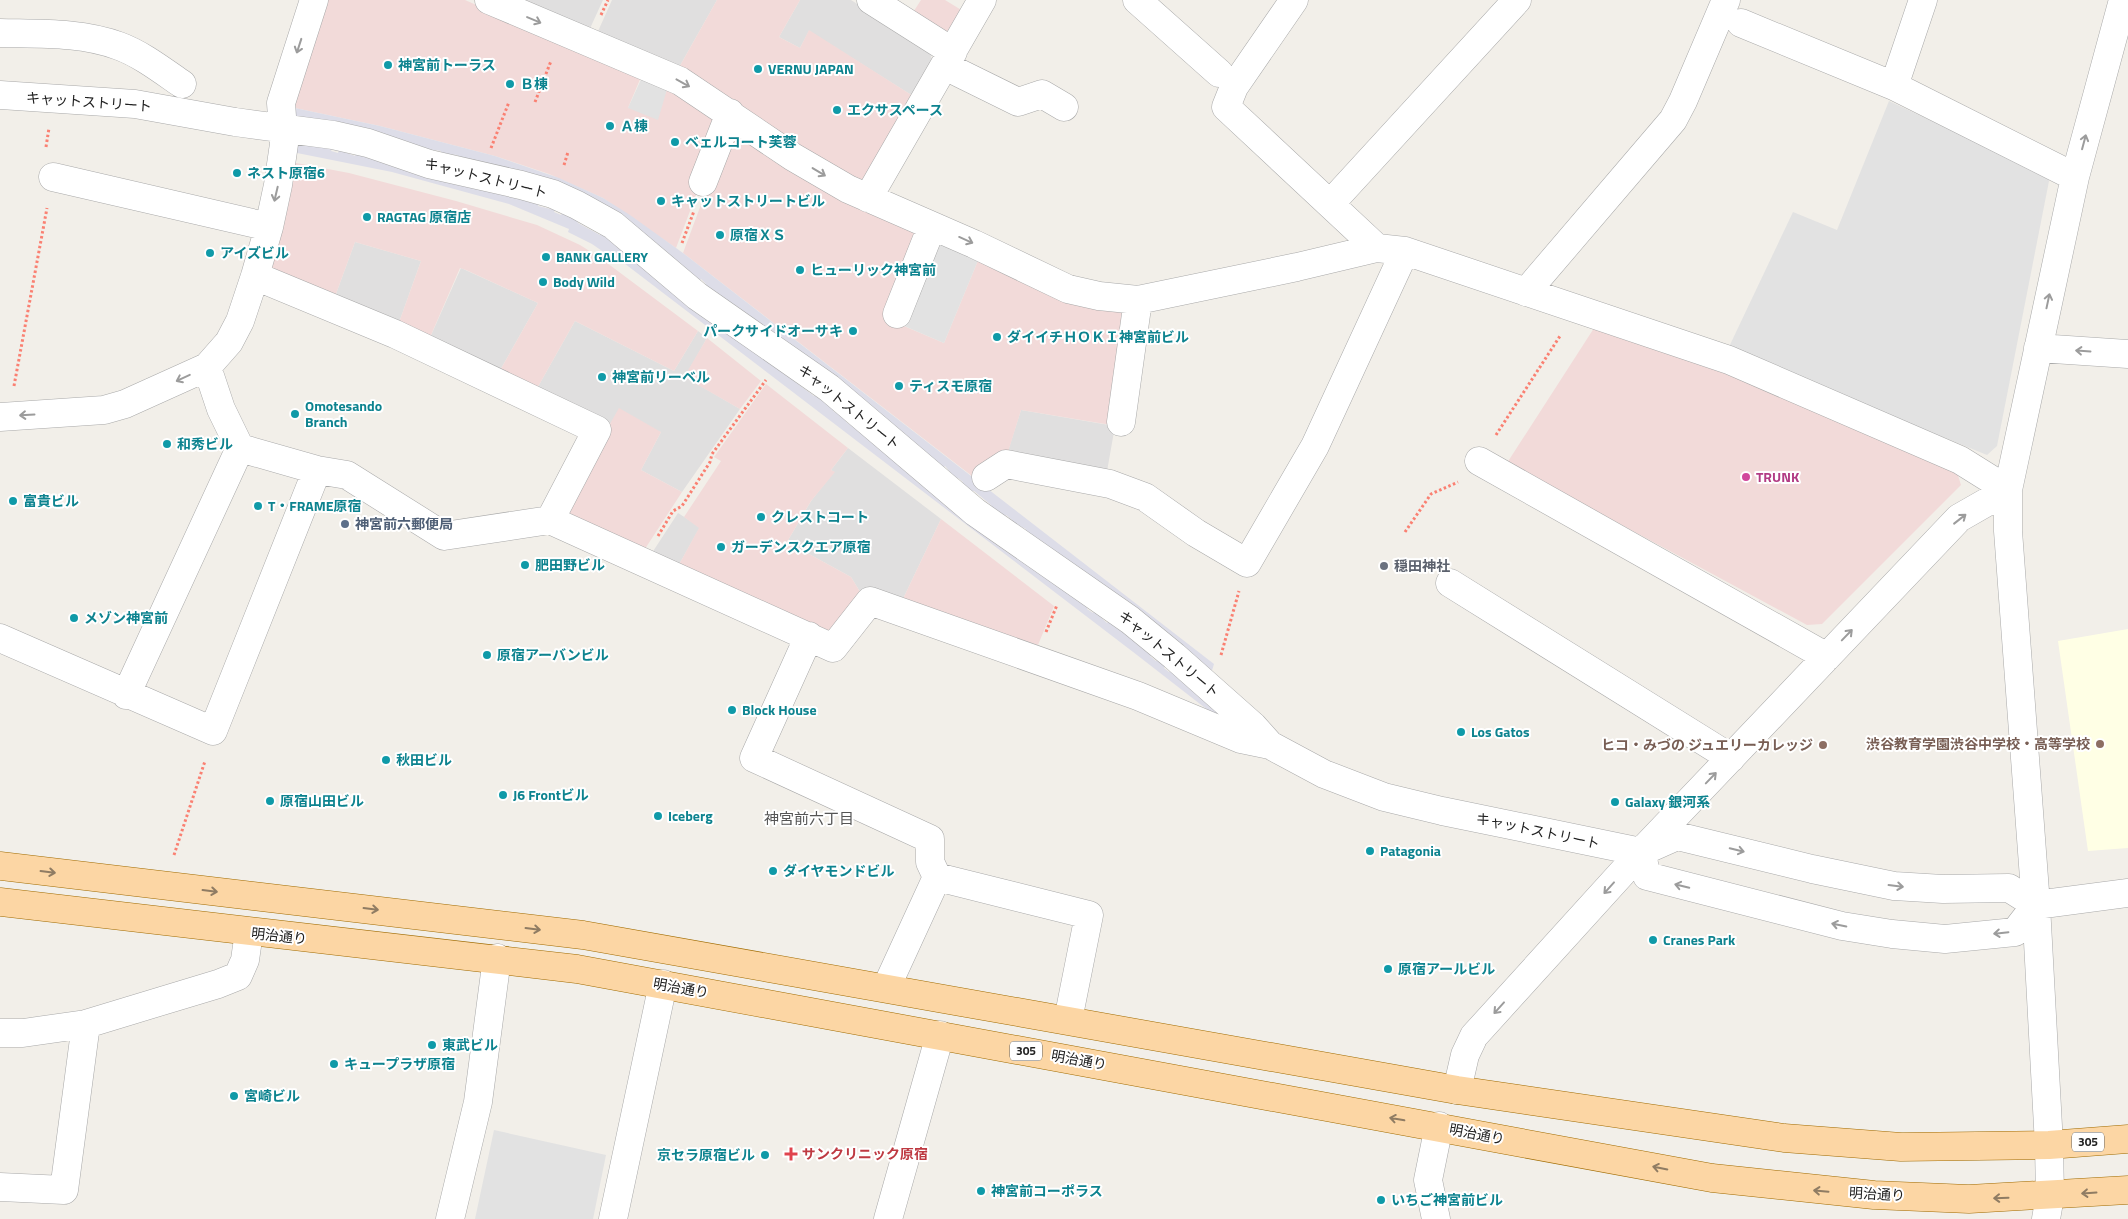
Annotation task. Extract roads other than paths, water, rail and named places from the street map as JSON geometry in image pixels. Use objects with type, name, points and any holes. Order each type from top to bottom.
[{"type":"main road","name":"305","points":[[0,866],[583,935],[1457,1090],[1784,1138],[1902,1147],[2049,1145],[2128,1139]]},
{"type":"main road","name":"明治通り","points":[[0,902],[249,932],[497,958],[577,969],[1439,1126],[1712,1178],[1800,1189],[1874,1195],[1970,1199],[2048,1207],[2128,1190]]},
{"type":"street","points":[[4,416],[104,410],[125,404],[207,367],[229,342],[240,321],[269,227],[284,144],[280,103],[314,0]]},
{"type":"street","points":[[489,0],[663,73],[699,92],[793,157],[840,184],[1068,289],[1099,296],[1138,300],[1297,267],[1377,248],[1405,251],[1729,360],[1960,460],[2008,490]]},
{"type":"street","points":[[871,0],[949,59],[1018,102],[1042,94],[1064,107]]},
{"type":"street","points":[[868,198],[982,0]]},
{"type":"street","points":[[1137,0],[1219,73]]},
{"type":"street","points":[[1294,0],[1234,86],[1226,107],[1377,248]]},
{"type":"street","points":[[1330,204],[1517,0]]},
{"type":"street","points":[[1526,292],[1672,120],[1683,101],[1726,0]]},
{"type":"street","points":[[1894,86],[1923,0]]},
{"type":"street","points":[[2048,1207],[2049,1145],[2036,905],[2008,532],[2008,490],[2075,177],[2123,0]]},
{"type":"street","points":[[1741,23],[1894,86],[2075,177]]},
{"type":"street","points":[[0,33],[70,35],[96,38],[121,46],[182,84]]},
{"type":"street","name":"キャットストリート","points":[[0,94],[135,104],[355,140],[429,164],[553,194],[613,225],[697,296],[829,388],[975,512],[1130,620],[1253,726],[1270,745],[1324,774],[1384,797],[1641,852]]},
{"type":"street","points":[[703,182],[730,114]]},
{"type":"street","points":[[53,177],[269,227]]},
{"type":"street","points":[[897,314],[932,226]]},
{"type":"street","points":[[986,477],[1006,464],[1119,487],[1145,497],[1196,533],[1246,563],[1315,446],[1405,251]]},
{"type":"street","points":[[255,276],[395,334],[597,430],[550,520]]},
{"type":"street","points":[[1121,422],[1138,300]]},
{"type":"street","points":[[2038,348],[2128,354]]},
{"type":"street","points":[[207,367],[221,409],[240,448],[317,470],[347,475],[444,536],[550,520],[833,648],[870,601],[1036,658],[1138,696],[1241,740],[1270,745]]},
{"type":"street","points":[[126,694],[240,448]]},
{"type":"street","points":[[1479,461],[1827,656]]},
{"type":"street","points":[[0,638],[213,731],[317,470]]},
{"type":"street","points":[[1457,1090],[1465,1055],[1474,1036],[1641,852],[1959,518],[2008,490]]},
{"type":"street","points":[[1450,583],[1731,758]]},
{"type":"street","points":[[809,636],[754,758],[930,839],[930,862],[937,878],[886,988]]},
{"type":"street","points":[[1641,852],[1677,836],[1812,869],[1894,886],[1943,889],[2009,888],[2036,905],[2128,893]]},
{"type":"street","points":[[1641,852],[1647,876],[1842,926],[1892,934],[1945,939],[2015,932],[2036,905]]},
{"type":"street","points":[[937,878],[1089,915],[1068,1020]]},
{"type":"street","points":[[0,1033],[23,1033],[86,1024],[218,984],[238,976],[245,960],[249,932]]},
{"type":"street","points":[[450,1219],[478,1102],[497,958]]},
{"type":"street","points":[[613,1219],[663,984]]},
{"type":"street","points":[[0,1187],[64,1190],[86,1024]]},
{"type":"street","points":[[888,1219],[940,1035]]},
{"type":"street","points":[[1436,1219],[1428,1180],[1439,1126]]},
{"type":"place","name":"神宮前トーラス","points":[[388,65]]},
{"type":"place","name":"VERNU JAPAN","points":[[758,69]]},
{"type":"place","name":"Ｂ棟","points":[[510,84]]},
{"type":"place","name":"エクサスペース","points":[[837,110]]},
{"type":"place","name":"Ａ棟","points":[[610,126]]},
{"type":"place","name":"ベェルコート芙蓉","points":[[675,142]]},
{"type":"place","name":"ネスト原宿6","points":[[237,173]]},
{"type":"place","name":"キャットストリートビル","points":[[661,201]]},
{"type":"place","name":"RAGTAG 原宿店","points":[[367,217]]},
{"type":"place","name":"原宿ＸＳ","points":[[720,235]]},
{"type":"place","name":"アイズビル","points":[[210,253]]},
{"type":"place","name":"BANK GALLERY","points":[[546,257]]},
{"type":"place","name":"ヒューリック神宮前","points":[[800,270]]},
{"type":"place","name":"Body Wild","points":[[543,282]]},
{"type":"place","name":"パークサイドオーサキ","points":[[853,331]]},
{"type":"place","name":"ダイイチＨＯＫＩ神宮前ビル","points":[[997,337]]},
{"type":"place","name":"神宮前リーベル","points":[[602,377]]},
{"type":"place","name":"ティスモ原宿","points":[[899,386]]},
{"type":"place","name":"Omotesando Branch","points":[[295,414]]},
{"type":"place","name":"和秀ビル","points":[[167,444]]},
{"type":"place","name":"TRUNK","points":[[1746,477]]},
{"type":"place","name":"富貴ビル","points":[[13,501]]},
{"type":"place","name":"T・FRAME原宿","points":[[258,506]]},
{"type":"place","name":"クレストコート","points":[[761,517]]},
{"type":"place","name":"神宮前六郵便局","points":[[345,524]]},
{"type":"place","name":"ガーデンスクエア原宿","points":[[721,547]]},
{"type":"place","name":"肥田野ビル","points":[[525,565]]},
{"type":"place","name":"穏田神社","points":[[1384,566]]},
{"type":"place","name":"メゾン神宮前","points":[[74,618]]},
{"type":"place","name":"原宿アーバンビル","points":[[487,655]]},
{"type":"place","name":"Block House","points":[[732,710]]},
{"type":"place","name":"Los Gatos","points":[[1461,732]]},
{"type":"place","name":"渋谷教育学園渋谷中学校・高等学校","points":[[2100,744]]},
{"type":"place","name":"ヒコ・みづの ジュエリーカレッジ","points":[[1823,745]]},
{"type":"place","name":"秋田ビル","points":[[386,760]]},
{"type":"place","name":"J6 Frontビル","points":[[503,795]]},
{"type":"place","name":"原宿山田ビル","points":[[270,801]]},
{"type":"place","name":"Galaxy 銀河系","points":[[1615,802]]},
{"type":"place","name":"Iceberg","points":[[658,816]]},
{"type":"place","name":"Patagonia","points":[[1370,851]]},
{"type":"place","name":"ダイヤモンドビル","points":[[773,871]]},
{"type":"place","name":"Cranes Park","points":[[1653,940]]},
{"type":"place","name":"原宿アールビル","points":[[1388,969]]},
{"type":"place","name":"東武ビル","points":[[432,1045]]},
{"type":"place","name":"キュープラザ原宿","points":[[334,1064]]},
{"type":"place","name":"宮崎ビル","points":[[234,1096]]},
{"type":"place","name":"サンクリニック原宿","points":[[791,1154]]},
{"type":"place","name":"京セラ原宿ビル","points":[[765,1155]]},
{"type":"place","name":"神宮前コーポラス","points":[[981,1191]]},
{"type":"place","name":"いちご神宮前ビル","points":[[1381,1200]]},
{"type":"district","name":"神宮前六丁目","points":[[809,819]]}]
